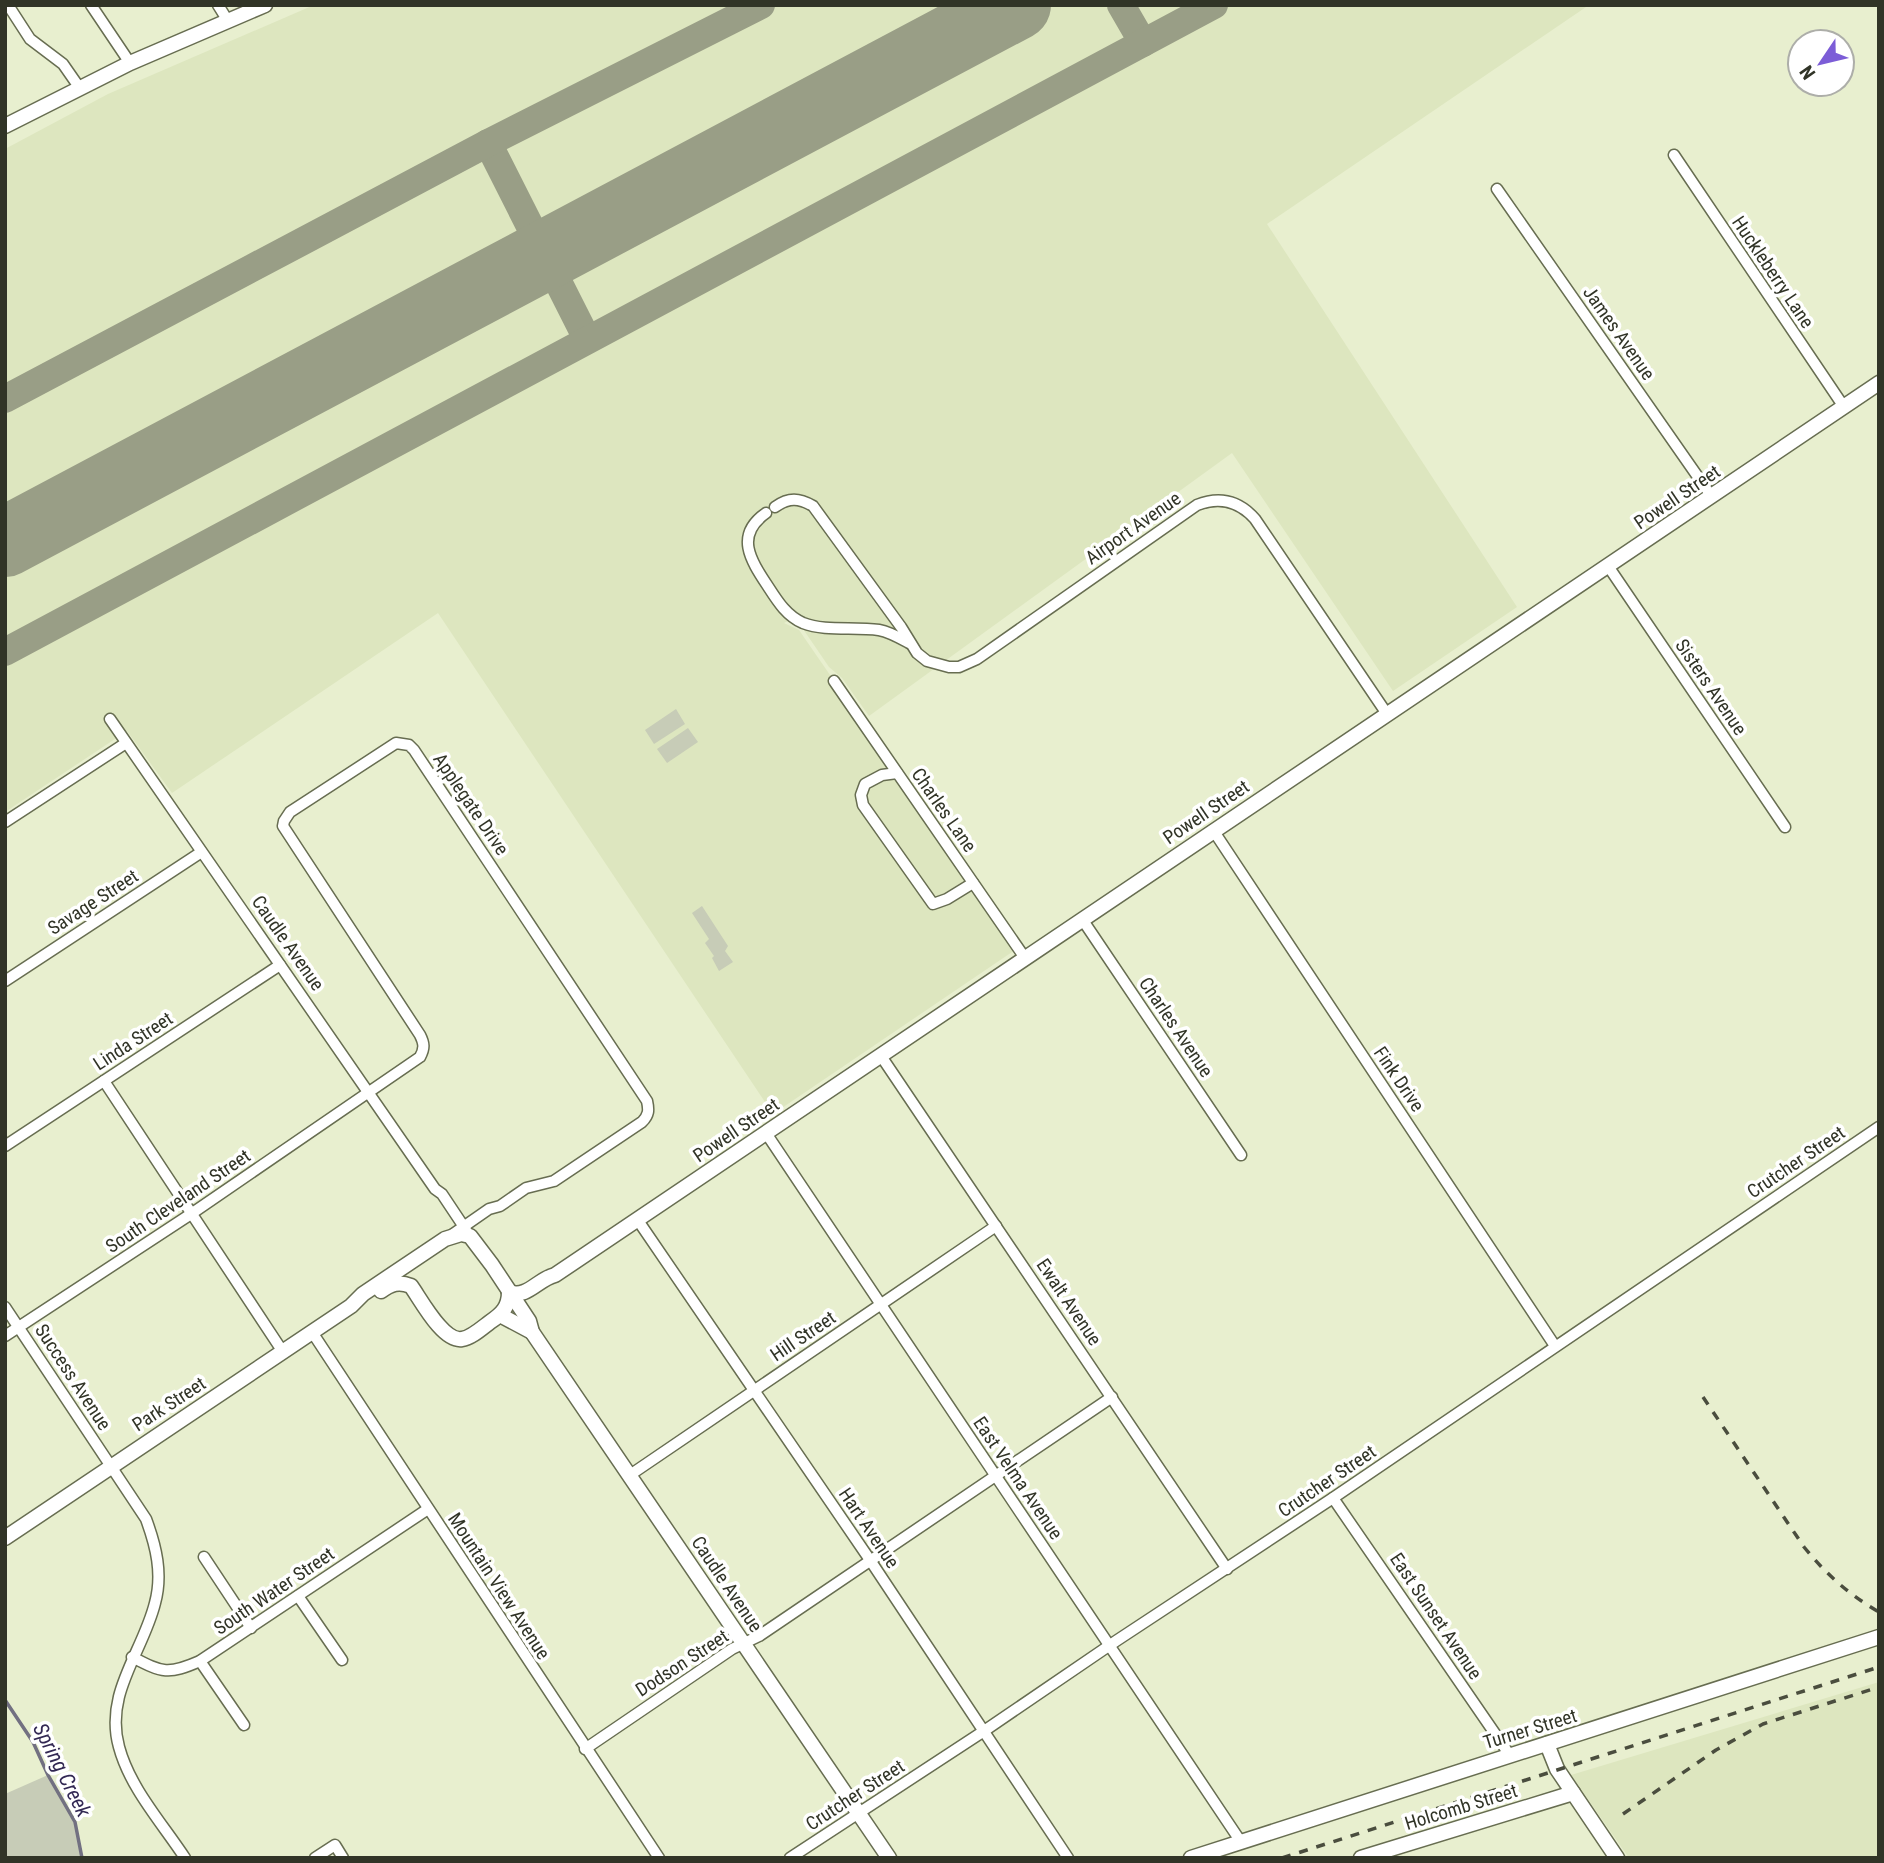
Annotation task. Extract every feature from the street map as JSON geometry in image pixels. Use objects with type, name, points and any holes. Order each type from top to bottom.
[{"type":"street","points":[[8,5],[30,39],[63,64],[79,87]]},
{"type":"street","points":[[91,5],[130,63]]},
{"type":"street","points":[[218,5],[228,21]]},
{"type":"street","points":[[5,126],[130,63],[265,5]]},
{"type":"street","name":"Huckleberry Lane","points":[[1674,155],[1843,407]]},
{"type":"street","name":"James Avenue","points":[[1497,189],[1712,497]]},
{"type":"street","name":"Powell Street","points":[[509,1292],[523,1294],[547,1277],[555,1275],[1879,383]]},
{"type":"street","name":"Airport Avenue","points":[[909,643],[882,631],[805,624],[787,611],[751,561],[748,550],[751,528],[756,520],[785,500],[795,498],[813,506],[917,653],[937,665],[949,667],[968,664],[1189,510],[1206,501],[1224,500],[1242,507],[1255,519],[1387,714]]},
{"type":"street","name":"Sisters Avenue","points":[[1608,566],[1785,827]]},
{"type":"street","name":"Charles Lane","points":[[834,681],[1025,958]]},
{"type":"street","name":"Caudle Avenue","points":[[110,719],[200,853],[435,1189],[436,1198],[462,1233]]},
{"type":"street","points":[[5,822],[126,743]]},
{"type":"street","name":"Applegate Drive","points":[[369,1093],[421,1057],[424,1042],[285,832],[284,821],[290,812],[390,745],[402,743],[414,750],[647,1101],[649,1109],[642,1122],[554,1181],[526,1188],[493,1214],[462,1233]]},
{"type":"street","points":[[897,773],[882,775],[865,784],[861,795],[863,805],[933,904],[947,900],[973,883]]},
{"type":"street","name":"Fink Drive","points":[[1213,830],[1555,1346]]},
{"type":"street","name":"Savage Street","points":[[5,981],[200,853]]},
{"type":"street","name":"Charles Avenue","points":[[1082,919],[1241,1155]]},
{"type":"street","name":"Linda Street","points":[[5,1146],[280,965]]},
{"type":"street","name":"Ewalt Avenue","points":[[881,1056],[1227,1569]]},
{"type":"street","points":[[104,1080],[283,1352]]},
{"type":"street","name":"South Cleveland Street","points":[[5,1336],[369,1093]]},
{"type":"street","name":"Crutcher Street","points":[[790,1858],[1333,1498],[1879,1127]]},
{"type":"street","name":"East Velma Avenue","points":[[766,1133],[1241,1842]]},
{"type":"street","name":"Hart Avenue","points":[[637,1219],[870,1560],[1068,1858]]},
{"type":"street","name":"Hill Street","points":[[630,1475],[996,1226]]},
{"type":"street","points":[[412,1261],[408,1270],[411,1286],[443,1333],[462,1339],[471,1335],[500,1315],[509,1303],[509,1292],[492,1265],[462,1233]]},
{"type":"street","name":"Park Street","points":[[5,1538],[354,1304],[363,1294],[412,1261],[462,1233]]},
{"type":"street","name":"Powell Street","points":[[500,1315],[551,1283],[555,1275]]},
{"type":"street","name":"Park Street","points":[[354,1304],[368,1300],[391,1284],[411,1286]]},
{"type":"street","name":"Caudle Avenue","points":[[509,1292],[529,1321],[532,1332],[889,1858]]},
{"type":"street","name":"Success Avenue","points":[[5,1307],[146,1519],[156,1546],[159,1574],[155,1604],[122,1681],[116,1714],[118,1745],[130,1777],[185,1858]]},
{"type":"street","name":"Caudle Avenue","points":[[500,1315],[532,1332]]},
{"type":"street","name":"Mountain View Avenue","points":[[312,1332],[659,1858]]},
{"type":"street","name":"Dodson Street","points":[[585,1749],[732,1649],[759,1636],[1112,1396]]},
{"type":"street","name":"East Sunset Avenue","points":[[1333,1498],[1509,1754]]},
{"type":"street","name":"South Water Street","points":[[132,1657],[164,1671],[177,1671],[201,1661],[428,1509]]},
{"type":"street","points":[[204,1557],[251,1628]]},
{"type":"street","points":[[298,1596],[342,1660]]},
{"type":"street","name":"Turner Street","points":[[1191,1858],[1879,1637]]},
{"type":"street","points":[[201,1661],[244,1725]]},
{"type":"street","points":[[1548,1744],[1557,1769],[1617,1858]]},
{"type":"street","name":"Holcomb Street","points":[[1369,1857],[1573,1793]]},
{"type":"street","points":[[315,1858],[335,1845],[343,1858]]},
{"type":"shaded area","points":[[314,5],[1589,5],[1267,224],[1517,607],[1393,691],[1232,453],[869,716],[842,678],[829,667],[801,626],[788,621],[784,623],[799,630],[1018,948],[773,1114],[438,613],[172,793],[127,731],[5,812],[5,149],[108,94]]},
{"type":"shaded area","points":[[676,709],[685,724],[654,744],[645,730]]},
{"type":"shaded area","points":[[688,728],[698,742],[667,763],[657,749]]},
{"type":"shaded area","points":[[702,906],[728,946],[725,951],[733,962],[719,971],[712,958],[714,956],[705,943],[709,939],[692,913]]},
{"type":"shaded area","points":[[1879,1682],[1879,1858],[1629,1858],[1571,1775]]},
{"type":"shaded area","points":[[48,1775],[75,1822],[82,1858],[5,1858],[5,1794]]},
{"type":"waterway","name":"Spring Creek","points":[[5,1700],[33,1742],[75,1822],[82,1858]]},
{"type":"taxiway","points":[[5,399],[488,143],[761,5]]},
{"type":"taxiway","points":[[1121,5],[1143,43]]},
{"type":"taxiway","points":[[5,652],[1214,5]]},
{"type":"taxiway","points":[[488,143],[587,339]]},
{"type":"runway","points":[[5,542],[1016,5]]},
{"type":"railway","points":[[1703,1397],[1804,1547],[1838,1583],[1879,1612]]},
{"type":"railway","points":[[1282,1858],[1879,1667]]},
{"type":"railway","points":[[1623,1814],[1716,1750],[1763,1724],[1879,1687]]}]
